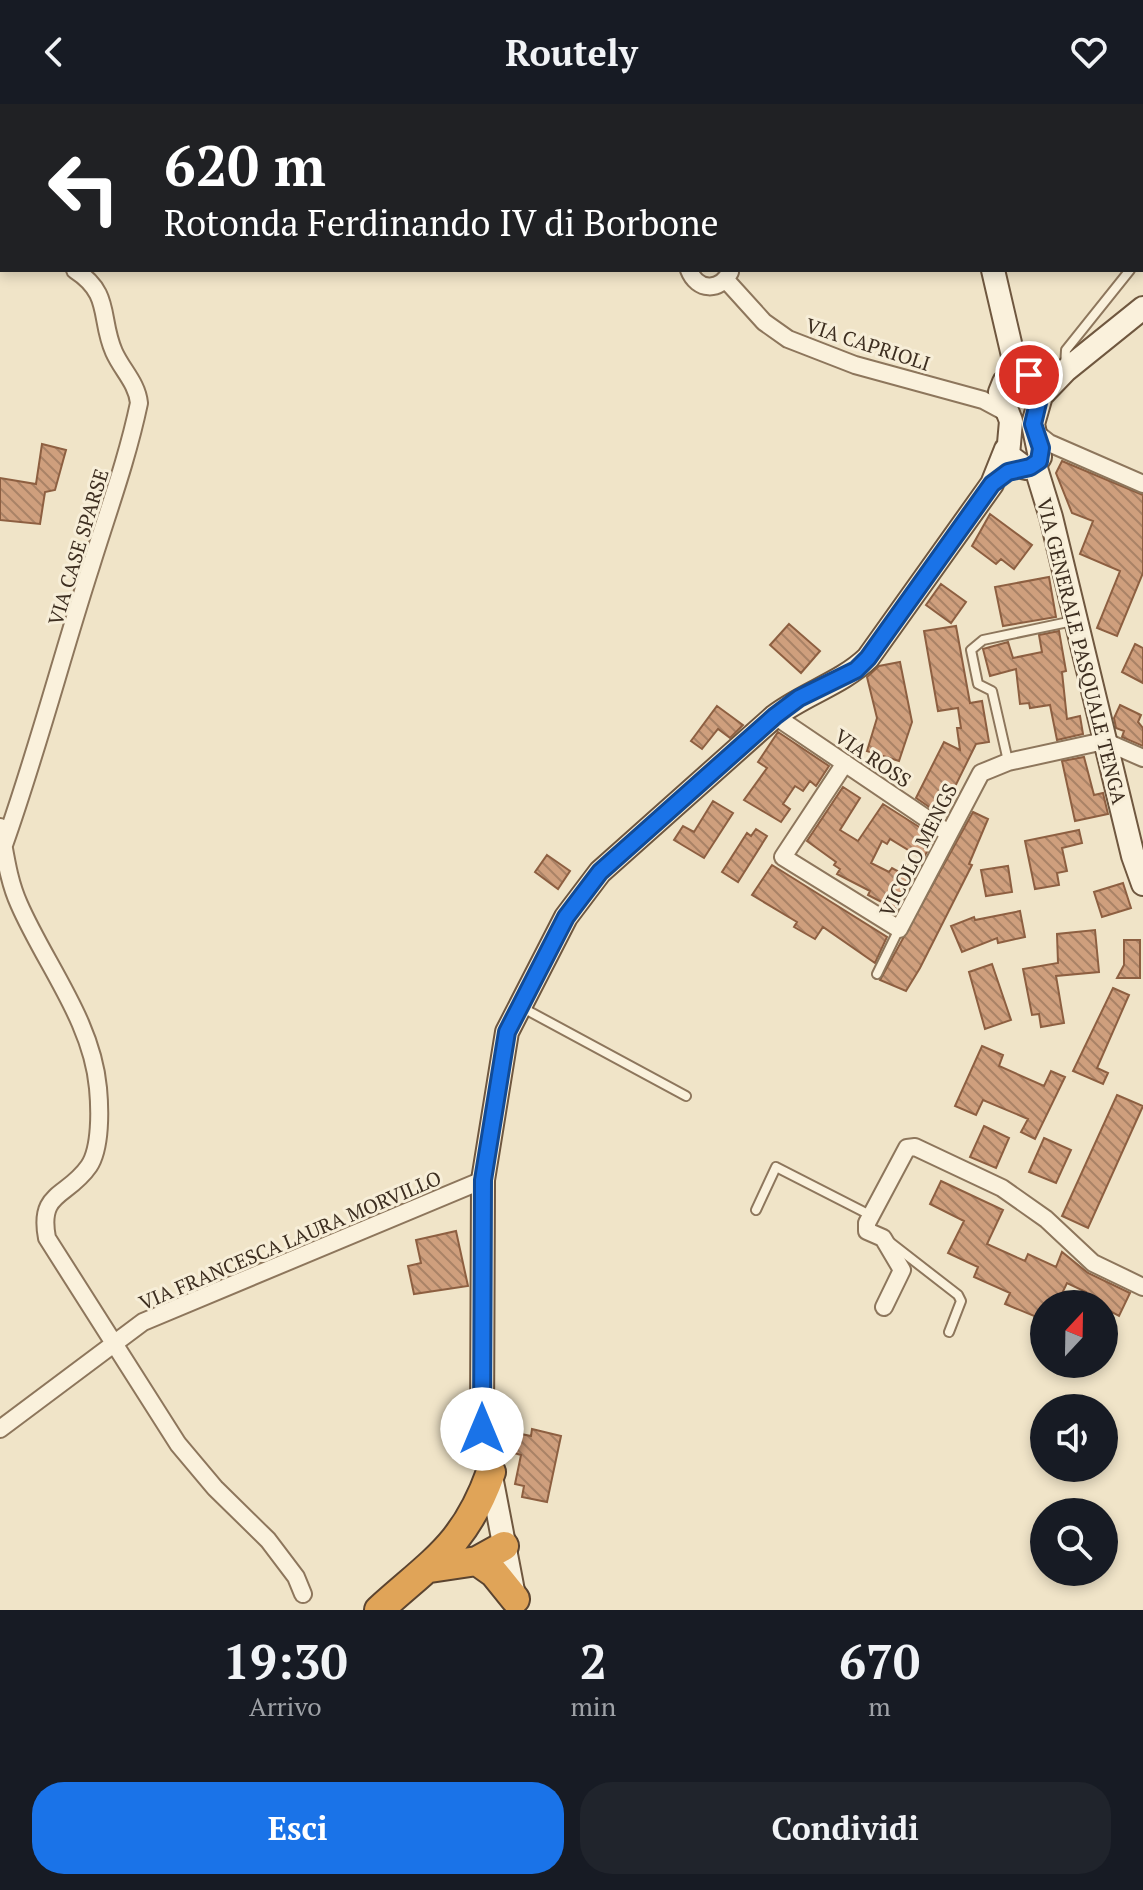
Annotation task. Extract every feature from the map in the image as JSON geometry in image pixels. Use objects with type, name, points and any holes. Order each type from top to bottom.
[{"type":"highway","points":[[379,1610],[430,1568],[460,1537],[478,1510],[491,1472]]},
{"type":"highway","points":[[460,1537],[482,1536],[504,1546]]},
{"type":"highway","points":[[430,1568],[477,1561],[504,1546]]},
{"type":"highway","points":[[477,1561],[494,1573],[516,1604]]},
{"type":"street","name":"VIA CASE SPARSE","points":[[4,846],[44,728],[91,565],[121,481],[139,403],[138,392],[111,344],[104,303],[97,289],[77,272]]},
{"type":"street","points":[[691,272],[702,285],[714,286],[728,275]]},
{"type":"street","points":[[994,272],[1023,374],[1039,384],[1041,396]]},
{"type":"street","name":"VIA CAPRIOLI","points":[[728,275],[764,322],[788,339],[855,365],[993,403],[1009,414]]},
{"type":"street","points":[[1143,308],[1066,370],[1041,396],[1034,415],[1034,431],[1049,443],[1143,484]]},
{"type":"street","points":[[1025,459],[1011,433],[1009,414],[1000,392],[1004,382],[1023,374],[1066,370]]},
{"type":"street","name":"VIA CAPRIOLI","points":[[972,396],[1000,392]]},
{"type":"street","name":"VIA GENERALE PASQUALE TENGA","points":[[1034,431],[1025,459],[1051,517],[1104,741],[1143,884]]},
{"type":"street","points":[[516,1604],[482,1429],[483,1180],[507,1032],[519,1005],[566,917],[600,872],[775,716],[799,698],[856,670],[868,658],[992,484],[1025,459],[1061,452],[1079,456]]},
{"type":"street","name":"VIA ROSS","points":[[775,716],[948,833]]},
{"type":"street","points":[[1104,741],[1143,758]]},
{"type":"street","name":"VICOLO MENGS","points":[[899,929],[981,773],[1008,762],[1104,741]]},
{"type":"street","points":[[845,763],[783,857],[899,929]]},
{"type":"street","points":[[0,827],[17,901],[91,1050],[98,1088],[97,1132],[90,1165],[47,1205],[43,1217],[47,1238],[178,1444],[215,1488],[268,1540],[296,1577],[303,1594]]},
{"type":"street","points":[[884,1307],[902,1270],[883,1238],[867,1231],[871,1215],[907,1148],[915,1147],[1002,1188],[1046,1219],[1093,1263],[1143,1287]]},
{"type":"street","name":"VIA FRANCESCA LAURA MORVILLO","points":[[0,1429],[143,1322],[483,1180]]},
{"type":"lane","points":[[1066,370],[1063,360],[1066,350],[1128,272]]},
{"type":"lane","points":[[1008,762],[992,691],[978,684],[971,650],[983,640],[1075,621]]},
{"type":"lane","name":"VICOLO MENGS","points":[[877,974],[899,929]]},
{"type":"lane","points":[[519,1005],[686,1096]]},
{"type":"lane","points":[[756,1210],[776,1167],[871,1215]]},
{"type":"lane","points":[[883,1238],[958,1295],[961,1301],[949,1332]]},
{"type":"building","points":[[42,444],[66,450],[55,490],[45,492],[40,524],[0,520],[0,478],[36,484]]},
{"type":"building","points":[[1062,461],[1143,495],[1143,573],[1117,636],[1097,628],[1120,571],[1080,554],[1093,521],[1072,513],[1056,473]]},
{"type":"building","points":[[990,514],[1032,545],[1014,569],[1001,559],[996,564],[972,546]]},
{"type":"building","points":[[1049,577],[1056,617],[1003,626],[995,587]]},
{"type":"building","points":[[941,584],[966,602],[951,623],[926,605]]},
{"type":"building","points":[[789,624],[820,651],[801,673],[770,645]]},
{"type":"building","points":[[956,626],[970,703],[982,701],[989,742],[976,744],[941,815],[916,798],[944,742],[960,750],[957,728],[961,728],[958,708],[938,711],[924,631]]},
{"type":"building","points":[[1059,631],[1066,671],[1062,672],[1067,719],[1080,716],[1083,734],[1057,740],[1050,705],[1030,708],[1029,703],[1020,704],[1016,669],[990,676],[983,649],[1008,642],[1013,658],[1042,652],[1039,635]]},
{"type":"building","points":[[1135,644],[1143,648],[1143,683],[1122,672]]},
{"type":"building","points":[[900,662],[912,722],[899,761],[867,751],[877,718],[867,677],[879,666]]},
{"type":"building","points":[[1120,705],[1141,715],[1138,722],[1143,728],[1143,746],[1122,737],[1124,731],[1116,728],[1114,718]]},
{"type":"building","points":[[717,706],[743,725],[730,738],[718,729],[702,749],[691,741]]},
{"type":"building","points":[[778,732],[829,766],[816,786],[810,781],[803,791],[795,786],[783,804],[790,809],[781,822],[744,800],[767,768],[758,762]]},
{"type":"building","points":[[1084,757],[1094,795],[1103,793],[1108,814],[1075,821],[1062,761]]},
{"type":"building","points":[[843,787],[860,798],[840,830],[858,841],[883,804],[935,837],[923,859],[890,839],[887,844],[882,841],[871,863],[889,872],[892,868],[912,879],[895,909],[868,895],[870,891],[837,874],[840,869],[834,865],[836,862],[807,841]]},
{"type":"building","points":[[713,801],[733,813],[704,858],[674,840],[683,826],[694,832]]},
{"type":"building","points":[[973,812],[988,819],[969,864],[972,865],[920,968],[906,991],[880,980]]},
{"type":"building","points":[[756,829],[767,836],[738,882],[722,872],[747,833],[751,836]]},
{"type":"building","points":[[1079,830],[1082,843],[1062,848],[1067,871],[1057,873],[1059,885],[1035,889],[1025,841]]},
{"type":"building","points":[[547,855],[570,871],[558,889],[535,872]]},
{"type":"building","points":[[772,865],[887,937],[875,963],[823,927],[815,939],[794,927],[797,922],[752,895]]},
{"type":"building","points":[[1008,866],[1012,892],[986,896],[981,870]]},
{"type":"building","points":[[1123,883],[1131,908],[1102,917],[1094,892]]},
{"type":"building","points":[[1020,911],[1025,937],[998,943],[997,938],[962,952],[951,926],[974,917],[975,920]]},
{"type":"building","points":[[1095,930],[1099,972],[1056,976],[1064,1023],[1041,1027],[1039,1014],[1032,1015],[1023,969],[1058,963],[1057,934]]},
{"type":"building","points":[[1124,940],[1140,940],[1140,978],[1117,978],[1124,965]]},
{"type":"building","points":[[992,964],[1011,1020],[985,1029],[969,972]]},
{"type":"building","points":[[1113,988],[1129,995],[1097,1068],[1108,1073],[1103,1084],[1073,1071]]},
{"type":"building","points":[[982,1046],[1003,1055],[999,1066],[1044,1086],[1051,1071],[1065,1077],[1035,1139],[1021,1132],[1028,1119],[983,1100],[976,1115],[955,1106]]},
{"type":"building","points":[[1117,1095],[1143,1106],[1088,1228],[1062,1216]]},
{"type":"building","points":[[984,1126],[1009,1138],[996,1168],[970,1157]]},
{"type":"building","points":[[1044,1138],[1071,1150],[1056,1183],[1029,1172]]},
{"type":"building","points":[[941,1181],[1003,1210],[987,1244],[1025,1261],[1028,1254],[1056,1267],[1062,1252],[1088,1273],[1130,1293],[1119,1316],[1118,1290],[1082,1290],[1067,1283],[1064,1290],[1030,1290],[1030,1314],[1005,1304],[1010,1293],[974,1277],[978,1267],[948,1253],[964,1221],[930,1204]]},
{"type":"building","points":[[456,1231],[468,1286],[414,1294],[408,1266],[421,1263],[416,1240]]},
{"type":"building","points":[[532,1429],[561,1436],[547,1502],[522,1497],[524,1486],[515,1484],[521,1455],[511,1452],[516,1433],[531,1436]]},
{"type":"route","points":[[482,1429],[483,1180],[507,1032],[519,1005],[566,917],[600,872],[775,716],[799,698],[856,670],[868,658],[992,484],[1008,472],[1019,467],[1030,467],[1039,461],[1041,448],[1033,424],[1041,390],[1036,379],[1029,375]]}]
